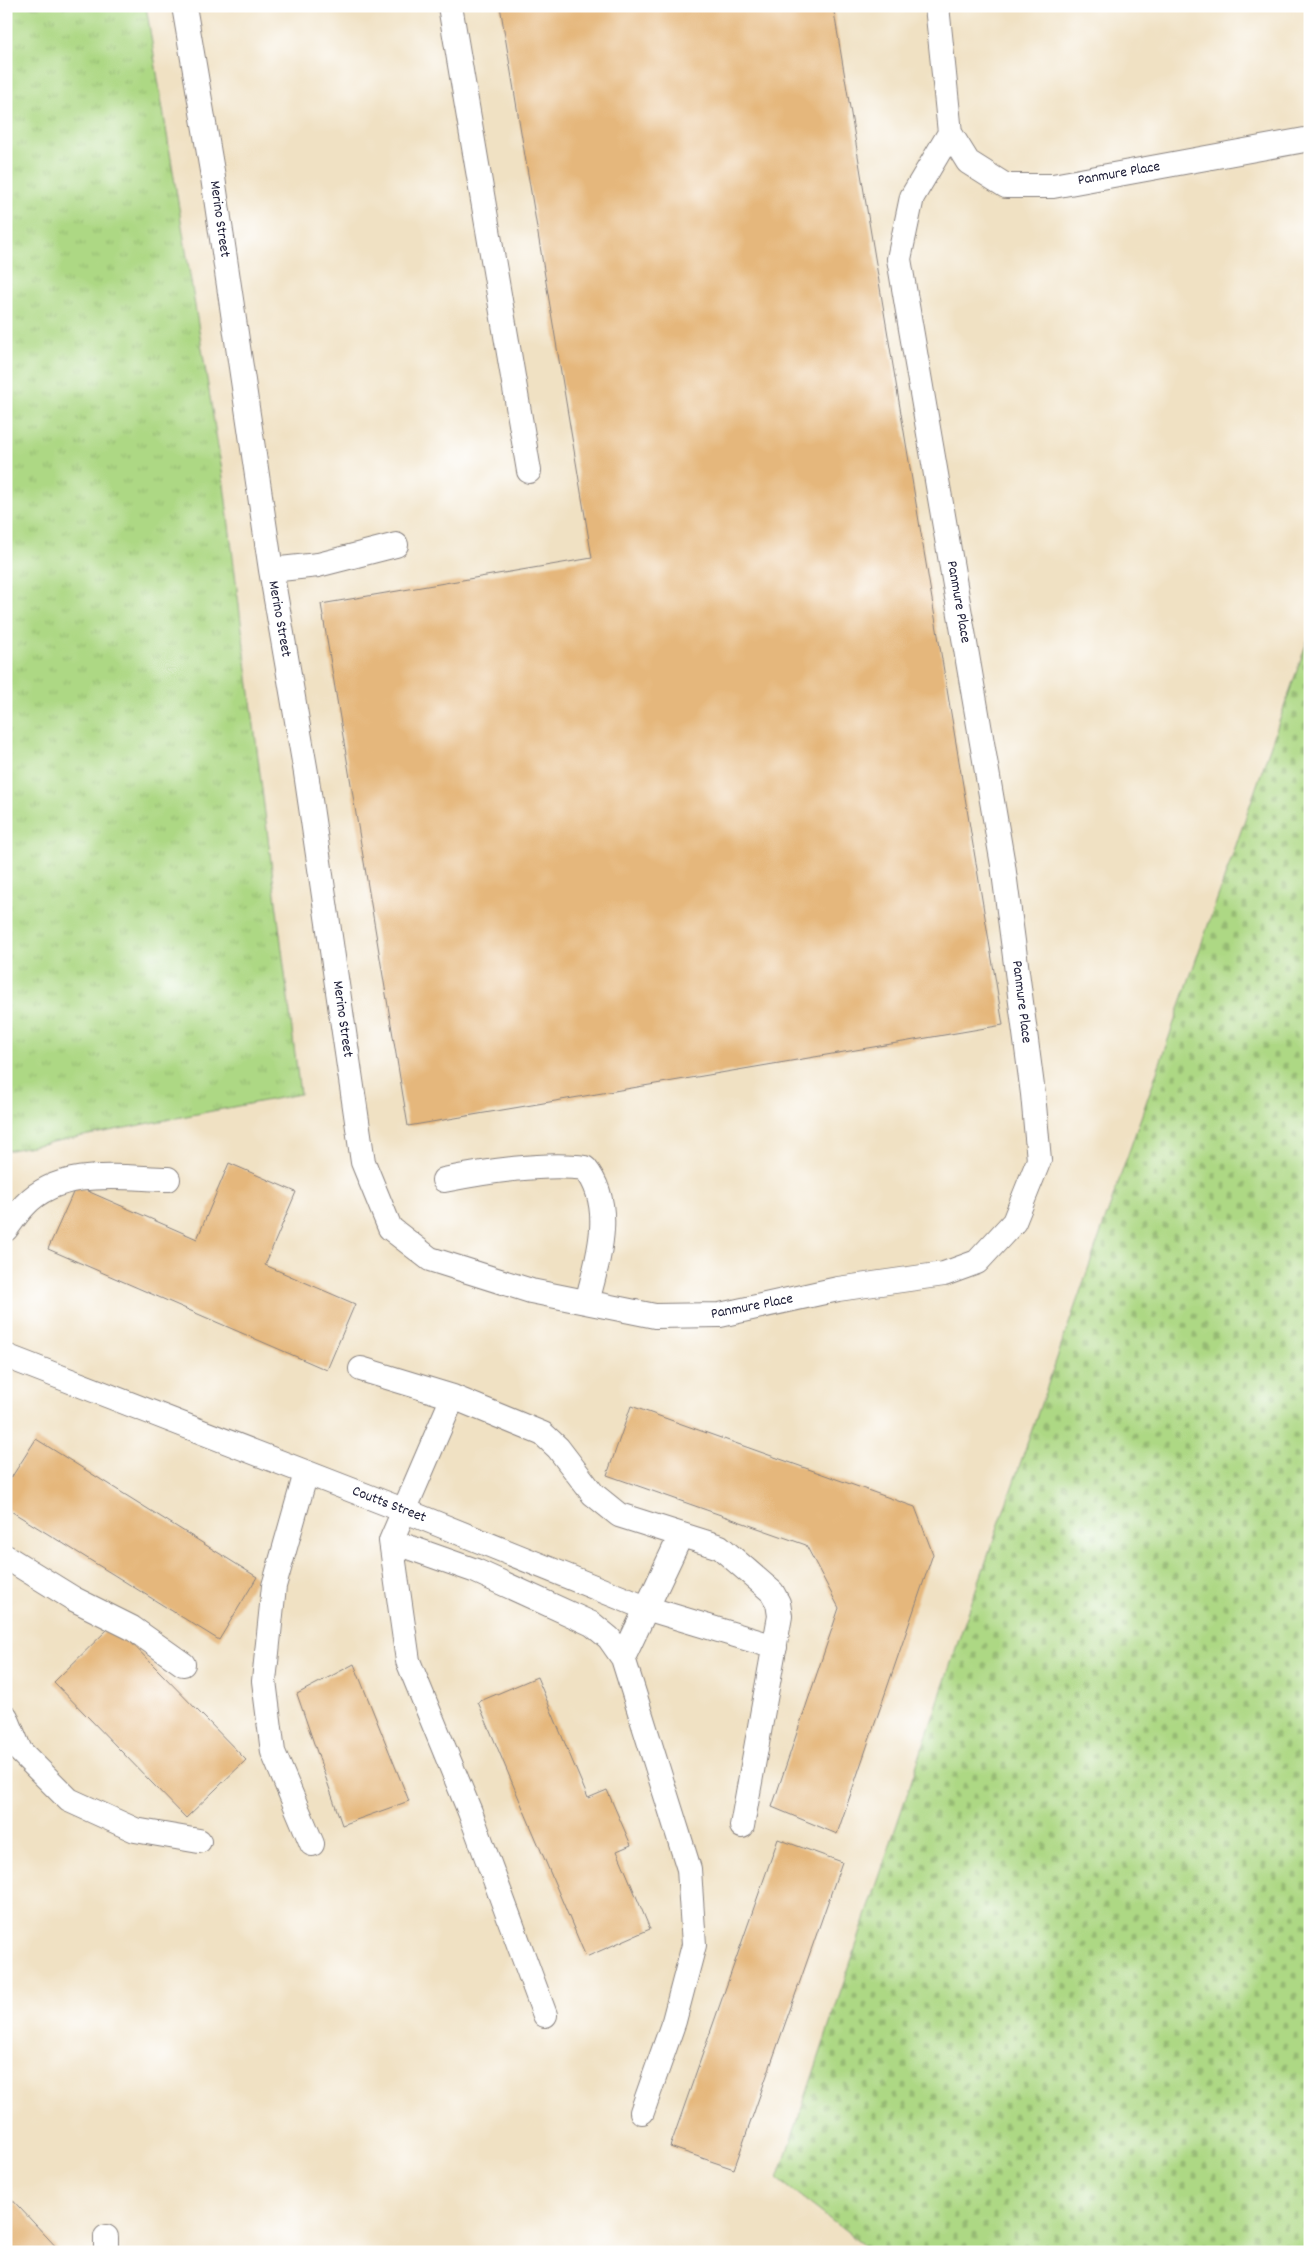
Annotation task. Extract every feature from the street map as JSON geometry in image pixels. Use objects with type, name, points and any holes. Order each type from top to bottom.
[{"type":"lane","name":"Merino Street","points":[[184,6],[212,171],[271,570],[306,773],[363,1162],[390,1228]]},
{"type":"lane","points":[[450,6],[529,472]]},
{"type":"lane","name":"Panmure Place","points":[[937,6],[950,133],[968,162],[1006,186],[1053,186],[1310,139]]},
{"type":"lane","name":"Panmure Place","points":[[390,1228],[430,1259],[531,1291],[655,1316],[720,1316],[838,1289],[944,1274],[977,1262],[1014,1222],[1039,1160],[1033,1094],[1003,865],[899,259],[912,197],[950,133]]},
{"type":"lane","points":[[271,570],[318,565],[396,545]]},
{"type":"lane","points":[[444,1180],[518,1170],[571,1166],[585,1168],[596,1182],[603,1214],[600,1256],[587,1302]]},
{"type":"lane","points":[[6,1230],[26,1204],[48,1188],[83,1177],[168,1179]]},
{"type":"lane","name":"Coutts Street","points":[[6,1356],[403,1510],[646,1608],[775,1647]]},
{"type":"lane","points":[[361,1369],[453,1397],[543,1434],[558,1448],[593,1494],[619,1515],[720,1547],[772,1592],[778,1602],[780,1616],[742,1826]]},
{"type":"lane","points":[[453,1397],[391,1541],[408,1661],[470,1812],[546,2015]]},
{"type":"lane","points":[[306,1473],[274,1586],[264,1681],[272,1752],[312,1844]]},
{"type":"lane","points":[[623,1658],[681,1535]]},
{"type":"lane","points":[[391,1541],[476,1571],[592,1624],[609,1638],[623,1658],[689,1869],[694,1945],[674,2021],[642,2112]]},
{"type":"lane","points":[[6,1557],[74,1599],[132,1628],[183,1664]]},
{"type":"lane","points":[[6,1717],[20,1751],[69,1800],[135,1830],[199,1841]]},
{"type":"green space","points":[[6,6],[146,6],[223,477],[300,1094],[6,1151]]},
{"type":"green space","points":[[1310,633],[1310,2252],[872,2252],[778,2179],[960,1636]]},
{"type":"building","points":[[500,6],[833,6],[1003,1025],[408,1126],[321,604],[592,558]]},
{"type":"building","points":[[229,1163],[296,1192],[265,1265],[355,1304],[327,1370],[48,1249],[76,1186],[197,1239]]},
{"type":"building","points":[[631,1406],[915,1507],[933,1554],[837,1834],[772,1807],[839,1608],[806,1545],[607,1475]]},
{"type":"building","points":[[36,1439],[257,1577],[219,1640],[6,1508],[6,1486]]},
{"type":"building","points":[[113,1624],[246,1760],[186,1818],[54,1682]]},
{"type":"building","points":[[354,1664],[409,1801],[342,1825],[297,1694]]},
{"type":"building","points":[[537,1677],[588,1798],[607,1790],[631,1845],[617,1851],[650,1929],[586,1957],[478,1702]]},
{"type":"building","points":[[778,1839],[842,1862],[734,2169],[670,2147]]},
{"type":"building","points":[[6,2193],[61,2252],[6,2252]]}]
